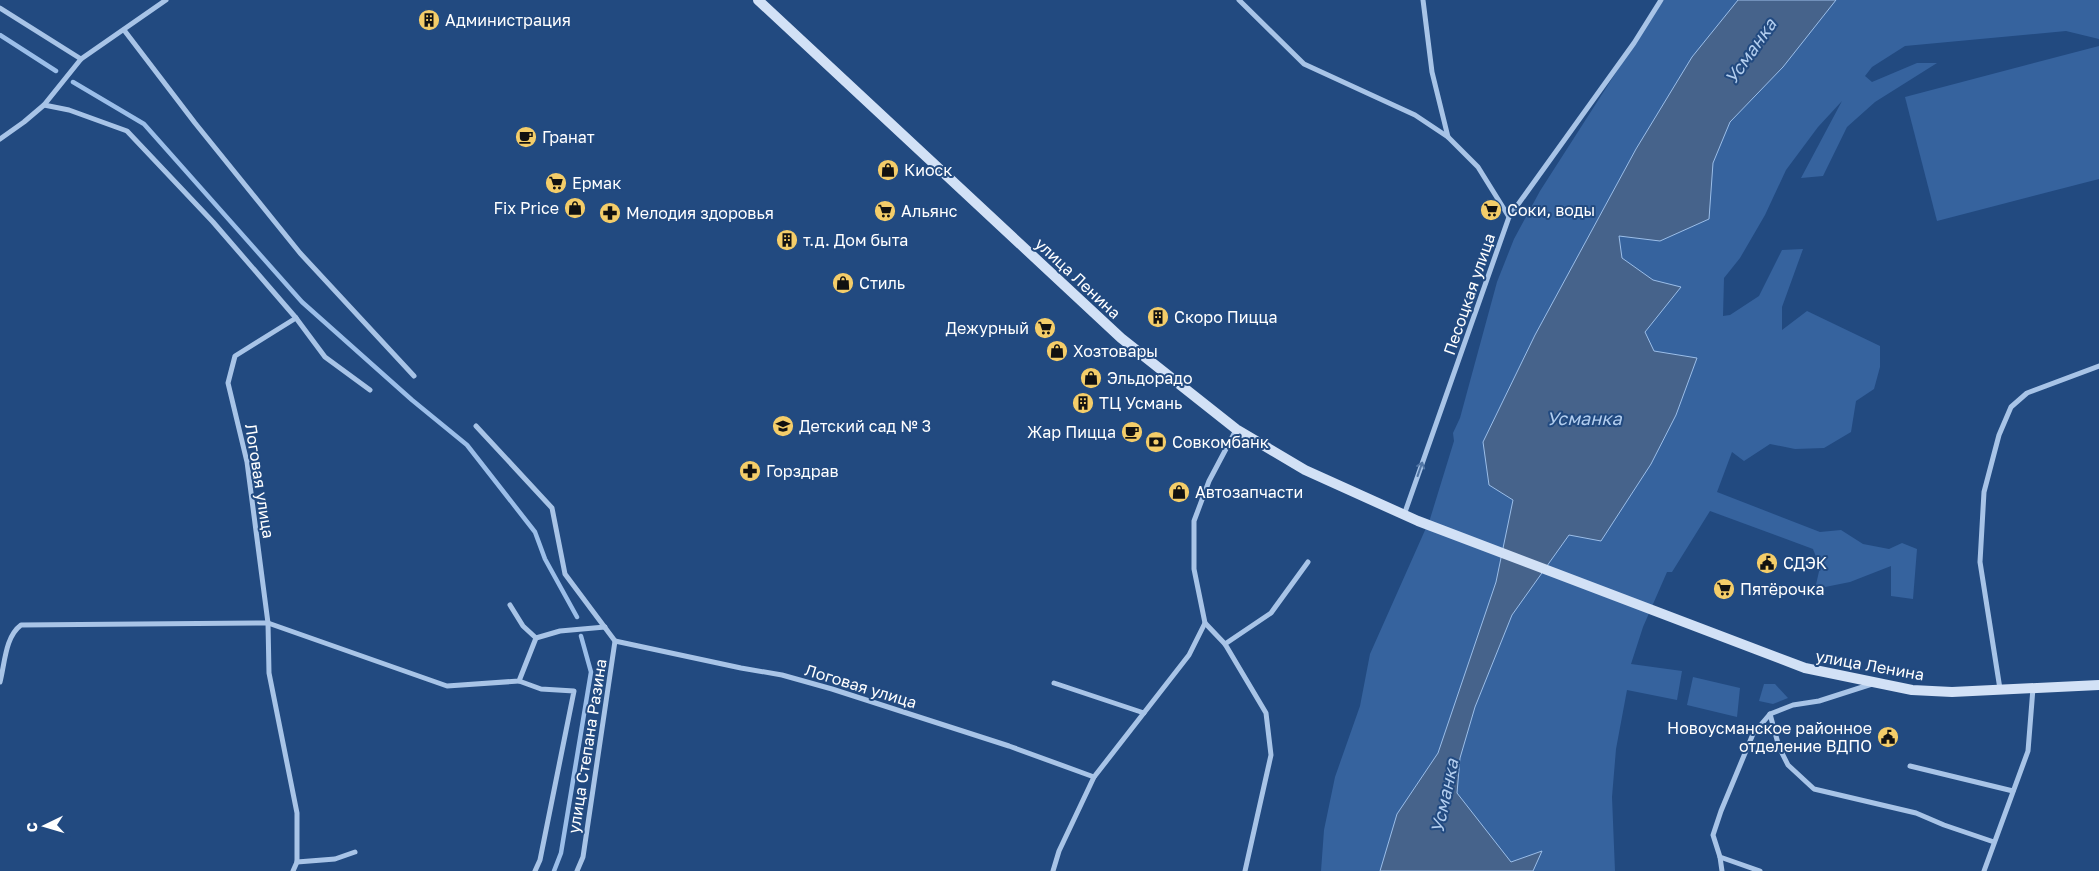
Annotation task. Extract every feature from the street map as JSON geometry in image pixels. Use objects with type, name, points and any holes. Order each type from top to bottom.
[{"type":"main road","name":"улица Ленина","points":[[758,0],[886,117],[1079,301],[1121,338],[1236,429],[1305,470],[1418,521],[1805,668],[1912,690],[1952,692],[2099,686]]},
{"type":"street","points":[[0,139],[24,122],[44,104],[81,59],[166,0]]},
{"type":"street","points":[[1239,0],[1304,64],[1415,114],[1448,137],[1478,167],[1509,217]]},
{"type":"street","points":[[1423,0],[1432,72],[1448,137]]},
{"type":"street","name":"Песоцкая улица","points":[[1404,515],[1509,217],[1634,43],[1661,0]]},
{"type":"street","points":[[0,8],[81,59]]},
{"type":"street","points":[[124,30],[195,123],[300,253],[414,376]]},
{"type":"street","points":[[44,104],[69,110],[127,131],[213,222],[296,318],[325,356],[370,390]]},
{"type":"street","name":"Логовая улица","points":[[293,871],[297,862],[297,813],[269,673],[268,623],[247,462],[228,383],[235,356],[296,318]]},
{"type":"street","points":[[2000,690],[1980,562],[1984,492],[1999,435],[2011,407],[2027,393],[2099,366]]},
{"type":"street","points":[[476,426],[552,508],[565,574],[605,627]]},
{"type":"street","points":[[1236,429],[1209,481],[1194,521],[1194,569],[1205,623],[1225,644],[1266,713],[1271,755],[1245,871]]},
{"type":"street","points":[[1225,644],[1271,613],[1308,562]]},
{"type":"street","points":[[510,605],[523,626],[536,638]]},
{"type":"street","points":[[0,682],[8,645],[14,630],[21,625],[268,623],[447,686],[519,682],[541,689],[574,691],[540,860],[535,871]]},
{"type":"street","points":[[1053,871],[1059,851],[1094,777],[1189,655],[1205,623]]},
{"type":"street","points":[[536,638],[560,631],[605,627]]},
{"type":"street","name":"улица Степана Разина","points":[[577,871],[583,857],[616,641],[605,627]]},
{"type":"street","points":[[519,682],[536,638]]},
{"type":"street","name":"Логовая улица","points":[[616,641],[740,668],[782,675],[815,684],[1010,746],[1094,777]]},
{"type":"street","points":[[1054,683],[1144,713]]},
{"type":"street","points":[[1722,871],[1713,835],[1753,734],[1770,714],[1793,705],[1819,701],[1875,683]]},
{"type":"street","points":[[1984,871],[2028,752],[2033,688]]},
{"type":"street","points":[[1770,714],[1779,747],[1788,765],[1814,789],[1916,813],[1994,842]]},
{"type":"street","points":[[1910,766],[2013,791]]},
{"type":"street","points":[[297,862],[335,859],[355,852]]},
{"type":"street","points":[[1720,857],[1760,871]]},
{"type":"shaded area","points":[[1664,0],[2099,0],[2099,39],[2066,31],[1905,46],[1872,67],[1865,76],[1872,82],[1917,63],[1937,63],[1875,102],[1847,127],[1823,176],[1801,178],[1842,101],[1818,127],[1786,170],[1765,215],[1740,258],[1724,278],[1723,316],[1730,315],[1759,296],[1782,250],[1803,249],[1782,307],[1782,330],[1807,311],[1880,346],[1880,367],[1874,389],[1856,401],[1851,432],[1824,448],[1795,449],[1770,444],[1744,461],[1732,452],[1717,492],[1820,532],[1841,530],[1863,544],[1889,549],[1902,543],[1917,549],[1913,599],[1891,596],[1891,566],[1850,582],[1815,589],[1820,567],[1813,549],[1710,511],[1672,572],[1667,572],[1643,627],[1631,664],[1682,671],[1677,700],[1627,690],[1616,749],[1612,797],[1615,871],[1321,871],[1324,830],[1335,777],[1360,706],[1370,654],[1430,519],[1454,441],[1453,433],[1460,418],[1497,282],[1514,239],[1540,191]]},
{"type":"shaded area","points":[[2099,46],[2099,179],[1937,221],[1905,97]]},
{"type":"shaded area","points":[[1693,677],[1740,688],[1737,717],[1687,705]]},
{"type":"shaded area","points":[[1764,684],[1775,684],[1788,698],[1773,704],[1759,701]]},
{"type":"water","name":"Усманка","points":[[1738,0],[1836,0],[1783,67],[1730,122],[1713,163],[1709,219],[1660,241],[1619,236],[1622,258],[1653,280],[1681,287],[1645,332],[1654,351],[1697,358],[1676,415],[1651,464],[1601,541],[1569,535],[1512,615],[1475,707],[1460,758],[1457,793],[1511,862],[1542,851],[1533,871],[1380,871],[1397,814],[1438,753],[1496,582],[1513,500],[1489,485],[1483,442],[1535,335],[1636,149],[1692,57]]},
{"type":"waterway","points":[[0,35],[56,71]]},
{"type":"waterway","points":[[73,82],[144,124],[302,302],[412,400],[467,445],[535,532],[545,559],[577,617]]},
{"type":"waterway","points":[[554,871],[561,853],[591,672],[581,636]]},
{"type":"place","name":"Администрация","points":[[429,20]]},
{"type":"place","name":"Гранат","points":[[526,137]]},
{"type":"place","name":"Киоск","points":[[888,170]]},
{"type":"place","name":"Ермак","points":[[556,183]]},
{"type":"place","name":"Fix Price","points":[[575,208]]},
{"type":"place","name":"Соки, воды","points":[[1491,210]]},
{"type":"place","name":"Альянс","points":[[885,211]]},
{"type":"place","name":"Мелодия здоровья","points":[[610,213]]},
{"type":"place","name":"т.д. Дом быта","points":[[787,240]]},
{"type":"place","name":"Стиль","points":[[843,283]]},
{"type":"place","name":"Скоро Пицца","points":[[1158,317]]},
{"type":"place","name":"Дежурный","points":[[1045,328]]},
{"type":"place","name":"Хозтовары","points":[[1057,351]]},
{"type":"place","name":"Эльдорадо","points":[[1091,378]]},
{"type":"place","name":"ТЦ Усмань","points":[[1083,403]]},
{"type":"place","name":"Детский сад № 3","points":[[783,426]]},
{"type":"place","name":"Жар Пицца","points":[[1132,432]]},
{"type":"place","name":"Совкомбанк","points":[[1156,442]]},
{"type":"place","name":"Горздрав","points":[[750,471]]},
{"type":"place","name":"Автозапчасти","points":[[1179,492]]},
{"type":"place","name":"СДЭК","points":[[1767,563]]},
{"type":"place","name":"Пятёрочка","points":[[1724,589]]},
{"type":"place","name":"Новоусманское районное отделение ВДПО","points":[[1888,737]]}]
